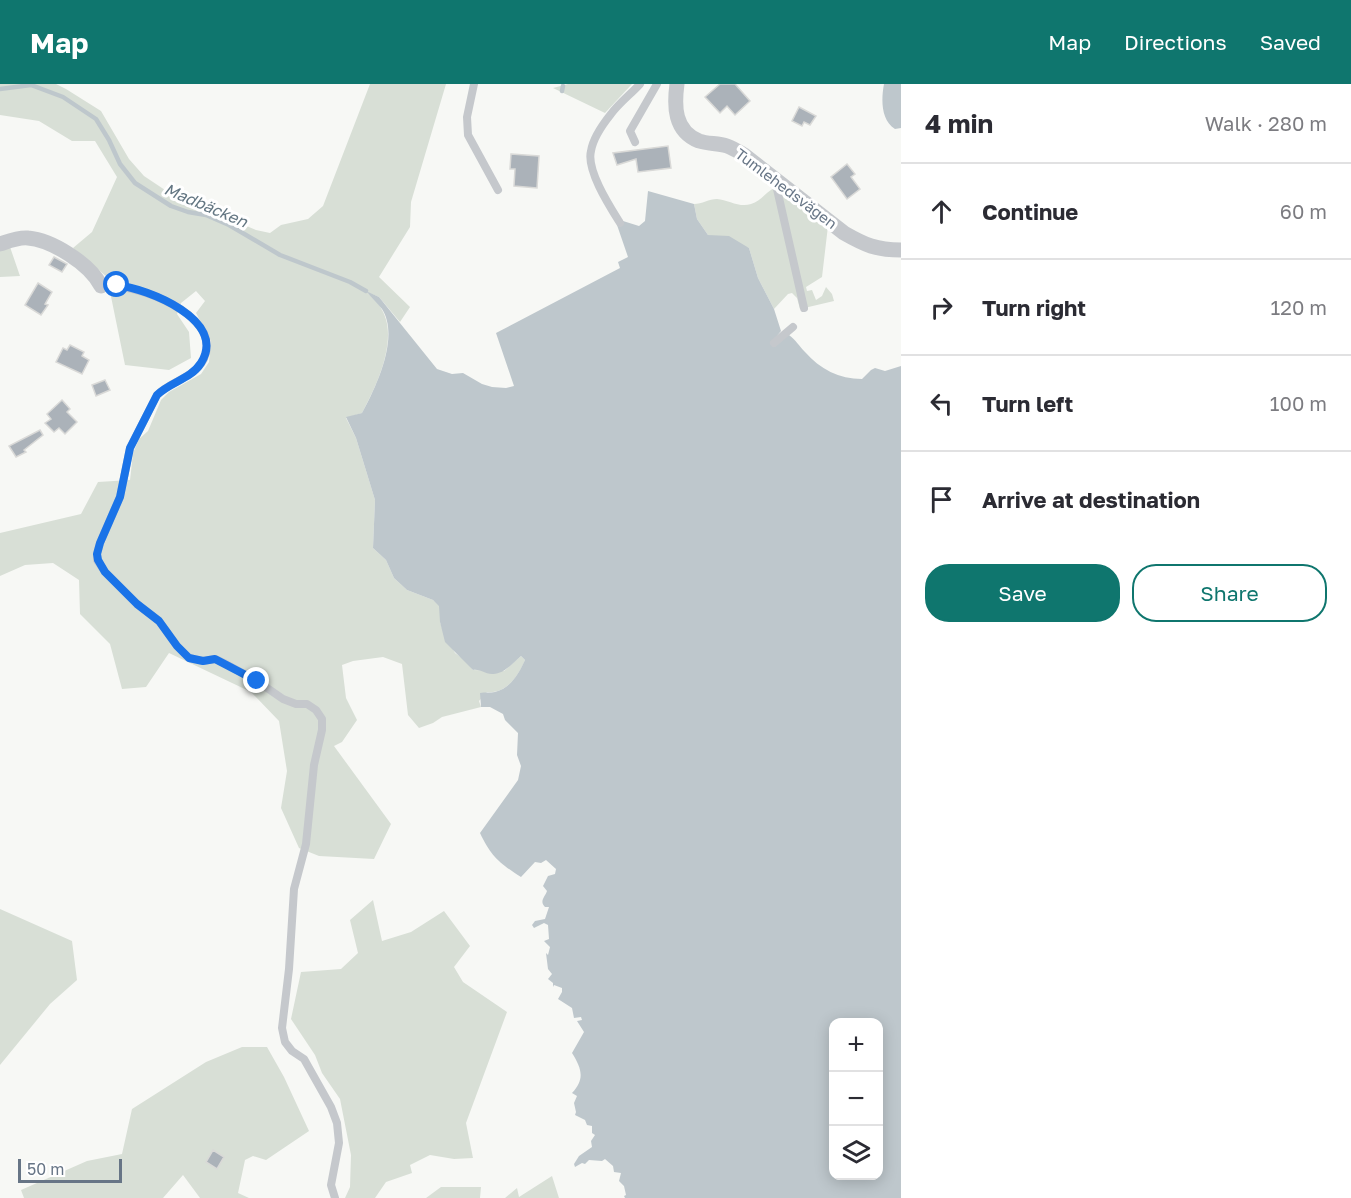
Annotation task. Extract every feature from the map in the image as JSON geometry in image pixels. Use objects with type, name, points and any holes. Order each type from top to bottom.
[{"type":"street","name":"Tumlehedsvägen","points":[[677,84],[676,112],[678,121],[687,134],[698,141],[734,149],[744,155],[844,233],[878,249],[901,250]]},
{"type":"street","points":[[0,244],[28,238],[49,244],[82,264],[101,286]]},
{"type":"lane","points":[[474,84],[467,117],[468,135],[498,190]]},
{"type":"lane","points":[[620,223],[591,165],[590,151],[612,112],[640,84]]},
{"type":"lane","points":[[635,142],[630,131],[657,84]]},
{"type":"lane","points":[[779,184],[777,189],[804,308]]},
{"type":"lane","points":[[101,286],[124,286],[188,313],[200,328],[207,349],[202,362],[193,373],[163,389],[157,395],[132,442],[120,497],[97,554],[99,565],[137,604],[159,621],[189,658],[203,661],[215,659],[226,664],[283,699],[296,704],[307,704],[316,710],[322,719],[314,765],[306,844],[294,889],[289,969],[282,1028],[285,1042],[292,1051],[304,1059],[331,1107],[337,1123],[339,1143],[331,1185],[335,1198]]},
{"type":"lane","points":[[774,343],[793,327]]},
{"type":"shaded area","points":[[0,84],[56,84],[66,89],[101,111],[129,159],[144,176],[171,194],[256,230],[270,233],[281,225],[308,219],[323,206],[370,84],[446,84],[411,202],[410,227],[379,277],[410,307],[400,322],[379,297],[367,292],[381,307],[387,322],[387,348],[379,377],[362,413],[346,418],[356,438],[375,500],[373,548],[386,560],[394,578],[407,590],[433,600],[440,606],[440,622],[443,631],[455,653],[473,670],[504,671],[521,656],[525,660],[511,683],[500,690],[487,692],[479,701],[481,707],[442,717],[419,728],[408,715],[402,664],[383,657],[353,661],[342,665],[346,698],[357,720],[342,742],[334,746],[391,824],[374,859],[319,856],[299,848],[281,808],[287,771],[279,721],[251,692],[169,653],[146,687],[122,689],[110,644],[80,614],[79,580],[53,563],[25,565],[0,576],[0,533],[81,514],[98,482],[130,480],[133,453],[139,439],[148,431],[161,400],[169,392],[201,374],[209,362],[211,341],[196,313],[205,301],[196,291],[181,303],[177,314],[189,332],[191,358],[169,370],[125,365],[107,277],[73,248],[92,232],[117,177],[95,141],[72,141],[39,121],[0,115]]},
{"type":"shaded area","points":[[568,84],[632,84],[605,113],[553,88]]},
{"type":"shaded area","points":[[884,84],[901,84],[901,128],[895,129],[890,125],[885,115],[882,103]]},
{"type":"shaded area","points":[[774,188],[828,226],[822,277],[806,287],[807,291],[812,290],[816,300],[822,296],[826,287],[834,301],[800,309],[797,298],[792,293],[788,294],[774,309],[758,278],[749,248],[708,235],[697,219],[694,204],[717,199],[747,205],[758,201]]},
{"type":"shaded area","points":[[648,191],[694,204],[697,219],[708,235],[729,236],[749,248],[758,278],[774,309],[781,331],[776,337],[789,335],[824,368],[854,379],[862,379],[875,368],[885,371],[901,366],[901,1198],[625,1198],[624,1186],[619,1181],[621,1173],[614,1172],[613,1166],[605,1159],[602,1161],[589,1160],[575,1167],[574,1164],[579,1156],[592,1147],[591,1141],[595,1135],[592,1133],[592,1126],[587,1125],[585,1120],[575,1115],[574,1103],[577,1096],[572,1093],[579,1083],[581,1074],[572,1053],[584,1032],[577,1021],[582,1020],[581,1017],[574,1018],[572,1008],[558,999],[562,988],[554,985],[553,987],[553,983],[548,979],[552,974],[548,969],[546,953],[548,955],[550,947],[544,941],[549,939],[548,925],[544,923],[534,928],[532,925],[535,921],[545,919],[549,907],[545,907],[542,903],[547,891],[543,886],[548,876],[555,874],[556,869],[546,860],[541,863],[535,862],[521,877],[496,858],[480,833],[518,780],[521,766],[517,755],[518,733],[505,720],[503,714],[490,707],[481,707],[480,693],[495,692],[506,687],[517,675],[525,660],[521,656],[508,668],[496,674],[473,670],[445,642],[439,606],[433,600],[407,590],[394,578],[386,560],[373,548],[375,500],[356,438],[346,417],[362,413],[374,390],[387,347],[387,320],[382,309],[366,291],[379,297],[437,369],[452,374],[463,373],[482,384],[506,388],[514,386],[496,333],[620,268],[618,262],[628,257],[617,225],[623,221],[639,226],[645,221]]},
{"type":"shaded area","points":[[10,247],[20,276],[0,277],[0,250]]},
{"type":"shaded area","points":[[373,900],[382,941],[411,932],[444,911],[470,946],[454,967],[463,982],[507,1012],[466,1123],[473,1158],[454,1159],[430,1155],[410,1165],[412,1173],[386,1182],[375,1198],[345,1198],[350,1187],[351,1155],[340,1099],[291,1019],[301,972],[341,969],[358,953],[350,920]]},
{"type":"shaded area","points":[[0,909],[72,941],[77,980],[50,1004],[0,1065]]},
{"type":"shaded area","points":[[242,1047],[267,1047],[309,1131],[266,1160],[253,1156],[245,1160],[238,1193],[249,1198],[200,1198],[183,1175],[163,1198],[24,1198],[21,1190],[87,1161],[122,1154],[132,1109],[206,1062]]},
{"type":"shaded area","points":[[552,1176],[559,1198],[505,1198],[517,1188],[519,1197]]},
{"type":"shaded area","points":[[441,1187],[481,1187],[480,1198],[426,1198]]},
{"type":"building","points":[[720,84],[735,84],[750,101],[735,115],[727,106],[720,113],[705,97]]},
{"type":"building","points":[[799,107],[816,116],[810,125],[804,122],[802,126],[792,121]]},
{"type":"building","points":[[668,146],[671,168],[638,172],[636,159],[617,165],[613,153]]},
{"type":"building","points":[[511,154],[539,156],[537,188],[514,186],[515,169],[510,169]]},
{"type":"building","points":[[847,164],[855,174],[851,177],[860,189],[847,199],[831,177]]},
{"type":"building","points":[[54,257],[67,264],[62,272],[49,265]]},
{"type":"building","points":[[38,283],[52,292],[45,304],[48,305],[41,315],[25,305]]},
{"type":"building","points":[[70,345],[84,352],[82,356],[89,360],[82,374],[56,362],[63,348],[67,350]]},
{"type":"building","points":[[105,380],[110,390],[96,396],[92,385]]},
{"type":"building","points":[[62,400],[70,409],[67,412],[77,422],[65,434],[59,428],[54,432],[45,423],[51,419],[47,414]]},
{"type":"building","points":[[40,430],[43,435],[24,450],[26,452],[16,457],[9,446]]},
{"type":"building","points":[[213,1150],[224,1157],[217,1169],[206,1162]]},
{"type":"waterway","name":"Madbäcken","points":[[0,89],[31,85],[63,97],[96,119],[120,164],[135,183],[171,206],[206,215],[229,225],[280,255],[350,282],[366,291]]},
{"type":"waterway","points":[[562,91],[563,86]]},
{"type":"route","points":[[117,285],[138,290],[188,313],[200,328],[207,349],[202,362],[193,373],[163,389],[157,395],[132,442],[120,497],[97,554],[99,565],[137,604],[159,621],[189,658],[203,661],[215,659],[257,681]]}]
